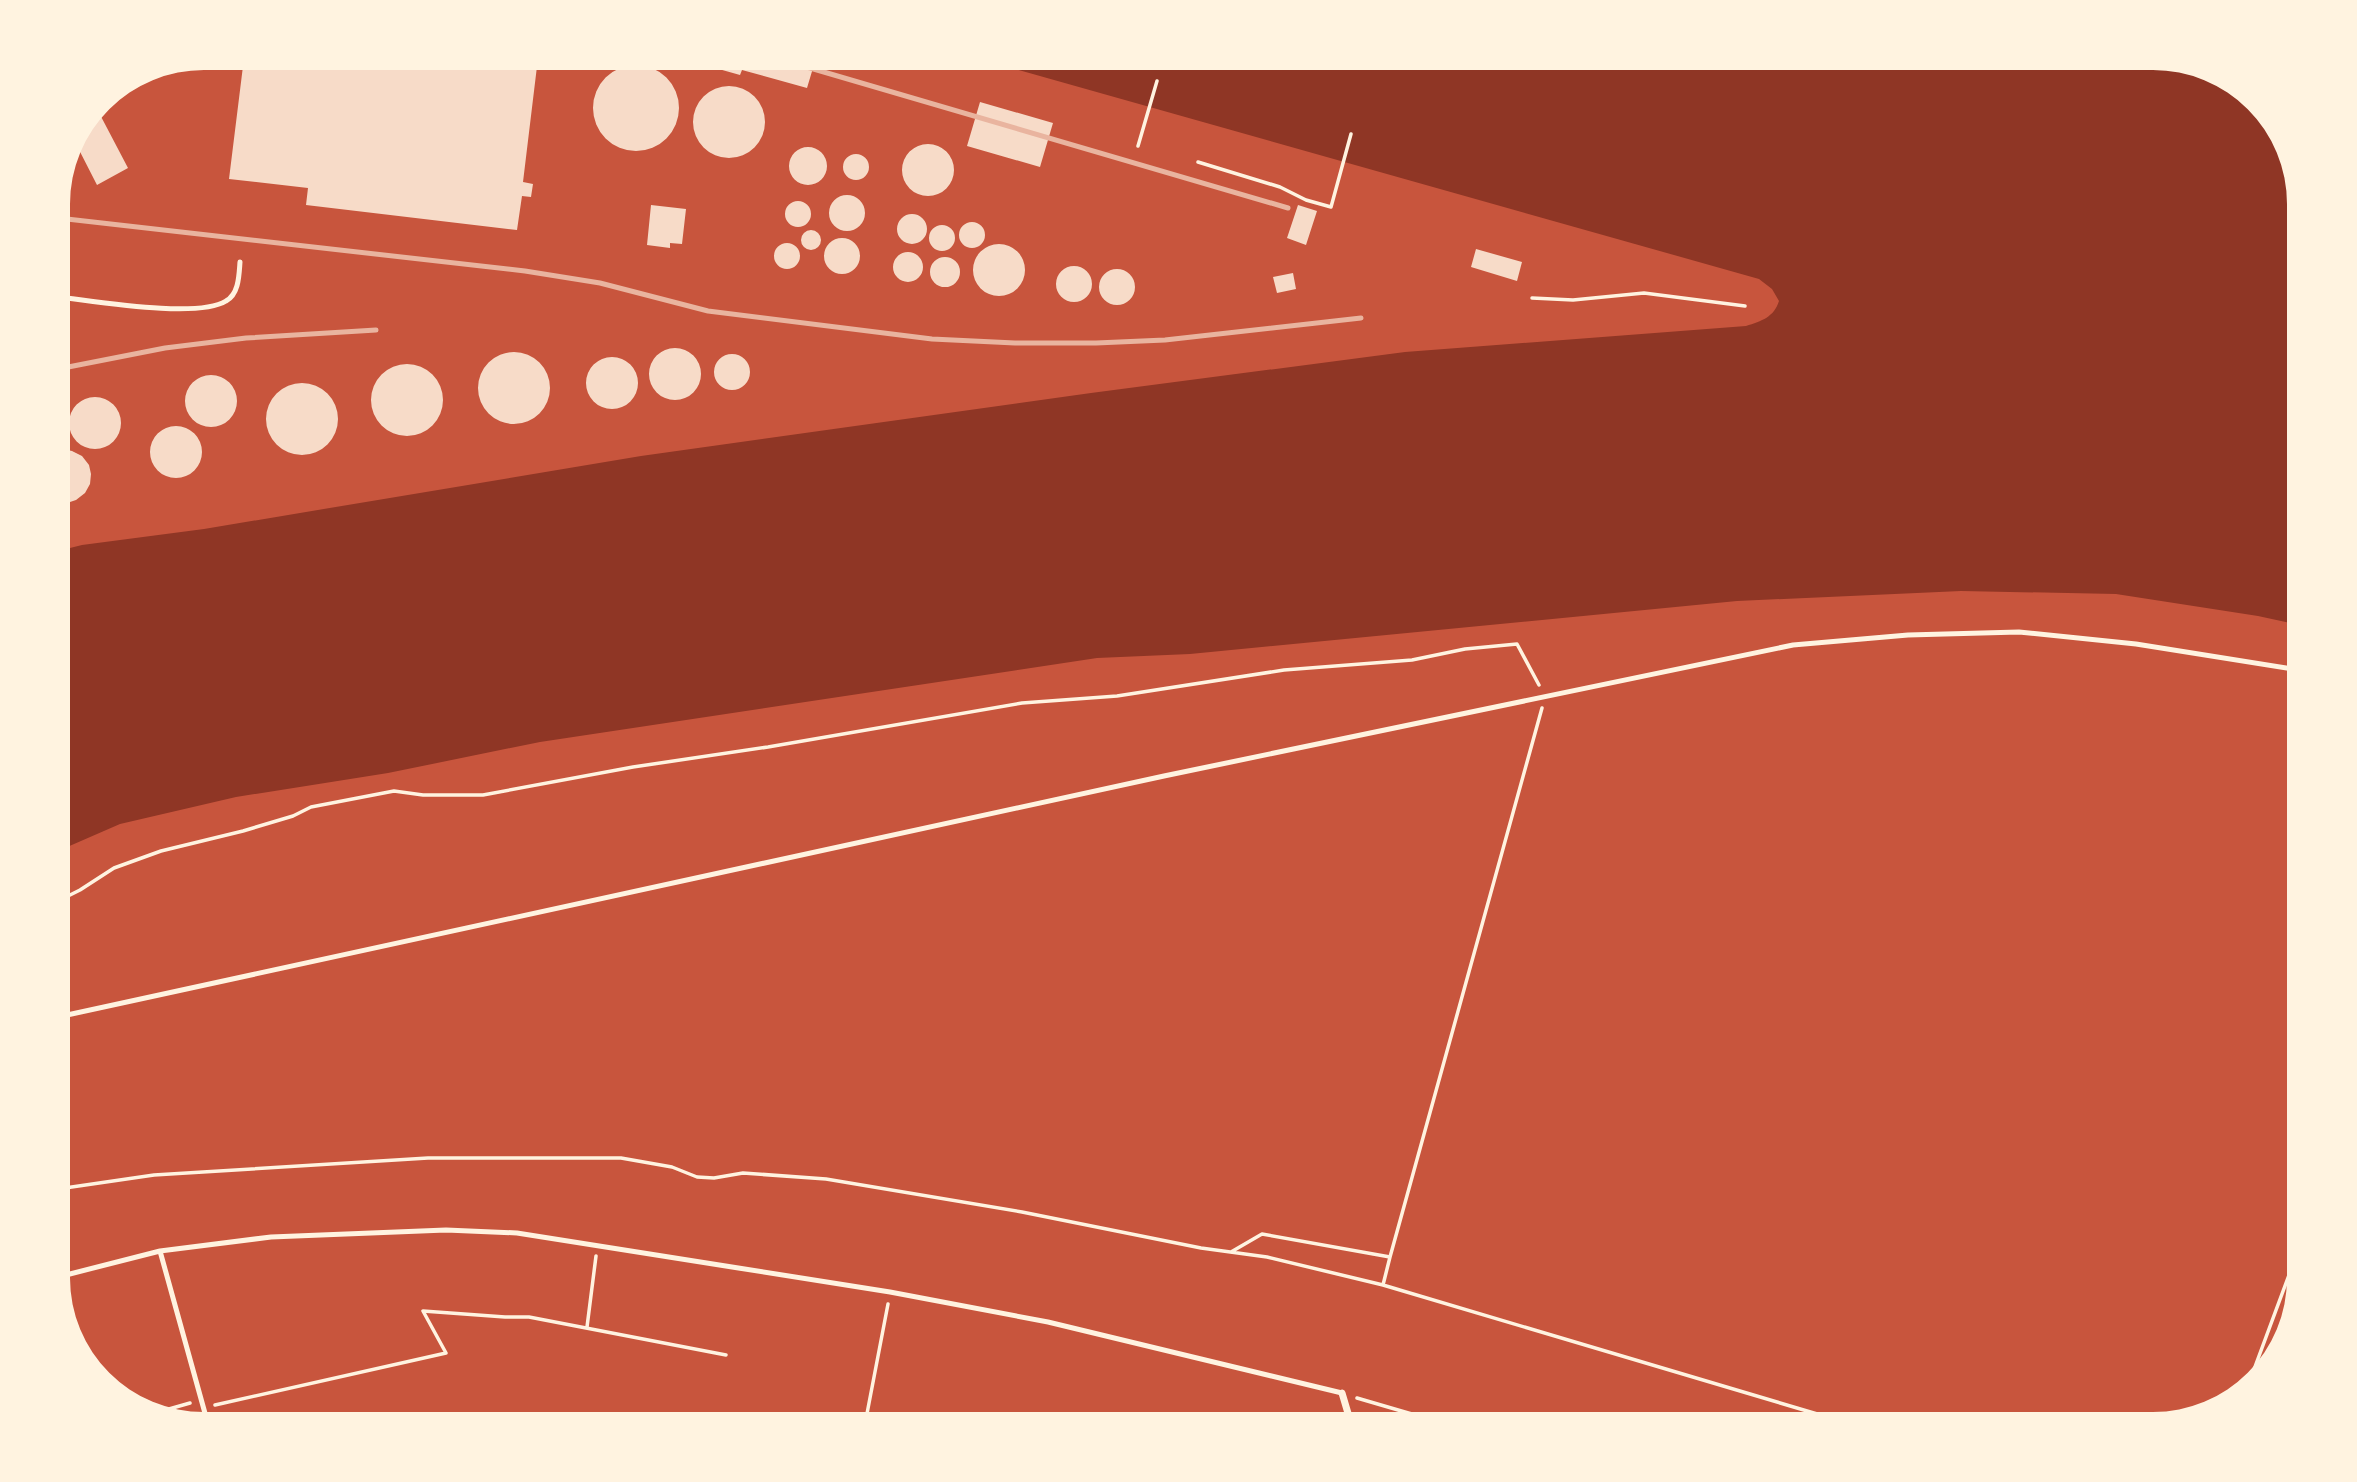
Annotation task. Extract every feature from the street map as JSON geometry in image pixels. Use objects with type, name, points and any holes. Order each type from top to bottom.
[{"type":"street","points":[[1342,1394],[1348,1412]]},
{"type":"lane","points":[[70,298],[166,309],[208,307],[227,301],[237,289],[240,262]]},
{"type":"lane","points":[[70,1014],[1164,776],[1793,645],[1908,635],[2019,632],[2136,644],[2287,668]]},
{"type":"lane","points":[[70,1274],[160,1251],[271,1237],[446,1230],[517,1233],[891,1292],[1048,1322],[1342,1394]]},
{"type":"lane","points":[[160,1251],[204,1412]]},
{"type":"path","points":[[1138,146],[1157,81]]},
{"type":"path","points":[[1198,162],[1280,187],[1306,200],[1331,207],[1351,134]]},
{"type":"path","points":[[1532,298],[1573,300],[1644,293],[1745,306]]},
{"type":"path","points":[[70,895],[114,868],[161,850],[268,824],[312,807],[394,791],[423,795],[483,794],[633,766],[781,745],[1022,703],[1117,696],[1284,670],[1412,660],[1465,649],[1517,644],[1545,697],[1383,1285]]},
{"type":"path","points":[[70,1187],[154,1175],[414,1159],[621,1158],[672,1167],[697,1177],[714,1178],[743,1173],[826,1179],[1022,1212],[1201,1248],[1267,1256],[1383,1285],[1811,1412]]},
{"type":"path","points":[[1231,1252],[1262,1234],[1390,1257]]},
{"type":"path","points":[[587,1327],[597,1244]]},
{"type":"path","points":[[2257,1361],[2287,1284]]},
{"type":"path","points":[[867,1412],[891,1292]]},
{"type":"path","points":[[203,1408],[446,1353],[423,1311],[529,1317],[726,1355]]},
{"type":"path","points":[[1342,1394],[1404,1412]]},
{"type":"path","points":[[173,1408],[201,1400]]},
{"type":"shaded area","points":[[1019,70],[2153,70],[2170,71],[2204,80],[2234,98],[2248,109],[2259,123],[2277,153],[2287,195],[2287,622],[2116,594],[1961,591],[1737,601],[1190,654],[1097,658],[540,742],[388,773],[236,797],[120,824],[70,846],[70,548],[204,529],[641,456],[1091,393],[1405,352],[1746,326],[1767,318],[1779,301],[1772,289],[1759,279]]},
{"type":"building","points":[[243,70],[537,70],[523,182],[533,184],[531,197],[522,196],[517,230],[306,205],[308,188],[229,179]]},
{"type":"building","points":[[616,70],[656,70],[667,77],[678,100],[676,125],[667,139],[653,148],[636,151],[619,148],[605,139],[596,125],[593,108],[596,91],[605,77]]},
{"type":"building","points":[[722,70],[742,70],[740,75]]},
{"type":"building","points":[[742,70],[812,70],[807,88]]},
{"type":"building","points":[[729,86],[749,92],[759,102],[765,122],[759,142],[749,152],[729,158],[709,152],[699,142],[693,122],[699,102],[709,92]]},
{"type":"building","points":[[980,102],[1053,123],[1040,167],[967,146]]},
{"type":"building","points":[[102,118],[128,168],[97,185],[80,152]]},
{"type":"building","points":[[928,144],[938,146],[946,152],[952,160],[952,180],[946,188],[938,194],[928,196],[918,194],[910,188],[904,180],[902,170],[904,160],[910,152],[918,146]]},
{"type":"building","points":[[808,147],[821,153],[827,166],[821,179],[808,185],[795,179],[789,166],[795,153]]},
{"type":"building","points":[[856,154],[865,158],[869,167],[865,176],[856,180],[847,176],[843,167],[847,158]]},
{"type":"building","points":[[847,195],[860,200],[865,213],[860,226],[847,231],[834,226],[829,213],[834,200]]},
{"type":"building","points":[[798,201],[807,205],[811,214],[807,223],[798,227],[789,223],[785,214],[789,205]]},
{"type":"building","points":[[651,205],[686,209],[682,244],[670,243],[670,248],[647,245]]},
{"type":"building","points":[[1298,205],[1317,211],[1306,245],[1287,238]]},
{"type":"building","points":[[912,214],[923,218],[927,229],[923,240],[912,244],[901,240],[897,229],[901,218]]},
{"type":"building","points":[[972,222],[981,226],[985,235],[981,244],[972,248],[963,244],[959,235],[963,226]]},
{"type":"building","points":[[942,225],[951,229],[955,238],[951,247],[942,251],[933,247],[929,238],[933,229]]},
{"type":"building","points":[[811,230],[818,233],[821,240],[818,247],[811,250],[804,247],[801,240],[804,233]]},
{"type":"building","points":[[842,238],[855,243],[860,256],[855,269],[842,274],[829,269],[824,256],[829,243]]},
{"type":"building","points":[[787,243],[796,247],[800,256],[796,265],[787,269],[778,265],[774,256],[778,247]]},
{"type":"building","points":[[999,244],[1009,246],[1017,252],[1023,260],[1023,280],[1017,288],[1009,294],[999,296],[989,294],[981,288],[975,280],[973,270],[975,260],[981,252],[989,246]]},
{"type":"building","points":[[1476,249],[1522,262],[1517,281],[1471,267]]},
{"type":"building","points":[[908,252],[919,256],[923,267],[919,278],[908,282],[897,278],[893,267],[897,256]]},
{"type":"building","points":[[945,257],[956,261],[960,272],[956,283],[945,287],[934,283],[930,272],[934,261]]},
{"type":"building","points":[[1074,266],[1087,271],[1092,284],[1087,297],[1074,302],[1061,297],[1056,284],[1061,271]]},
{"type":"building","points":[[1117,269],[1130,274],[1135,287],[1130,300],[1117,305],[1104,300],[1099,287],[1104,274]]},
{"type":"building","points":[[1293,273],[1296,289],[1277,293],[1273,277]]},
{"type":"building","points":[[675,348],[694,355],[701,374],[694,393],[675,400],[656,393],[649,374],[656,355]]},
{"type":"building","points":[[514,352],[534,358],[544,368],[550,388],[544,408],[534,418],[514,424],[494,418],[484,408],[478,388],[484,368],[494,358]]},
{"type":"building","points":[[732,354],[745,359],[750,372],[745,385],[732,390],[719,385],[714,372],[719,359]]},
{"type":"building","points":[[612,357],[631,364],[638,383],[631,402],[612,409],[593,402],[586,383],[593,364]]},
{"type":"building","points":[[407,364],[427,370],[437,380],[443,400],[437,420],[427,430],[407,436],[387,430],[377,420],[371,400],[377,380],[387,370]]},
{"type":"building","points":[[211,375],[230,382],[237,401],[230,420],[211,427],[192,420],[185,401],[192,382]]},
{"type":"building","points":[[302,383],[322,389],[332,399],[338,419],[332,439],[322,449],[302,455],[282,449],[272,439],[266,419],[272,399],[282,389]]},
{"type":"building","points":[[85,399],[105,399],[114,404],[119,413],[119,433],[114,442],[105,447],[85,447],[76,442],[71,433],[71,413],[76,404]]},
{"type":"building","points":[[176,426],[195,433],[202,452],[195,471],[176,478],[157,471],[150,452],[157,433]]},
{"type":"building","points":[[70,451],[82,456],[89,465],[91,474],[85,493],[70,502]]},
{"type":"railway","points":[[817,70],[1288,208]]},
{"type":"railway","points":[[70,219],[525,271],[600,283],[708,311],[932,339],[1015,343],[1165,340],[1361,318]]},
{"type":"railway","points":[[70,367],[165,348],[246,338],[376,330]]}]
